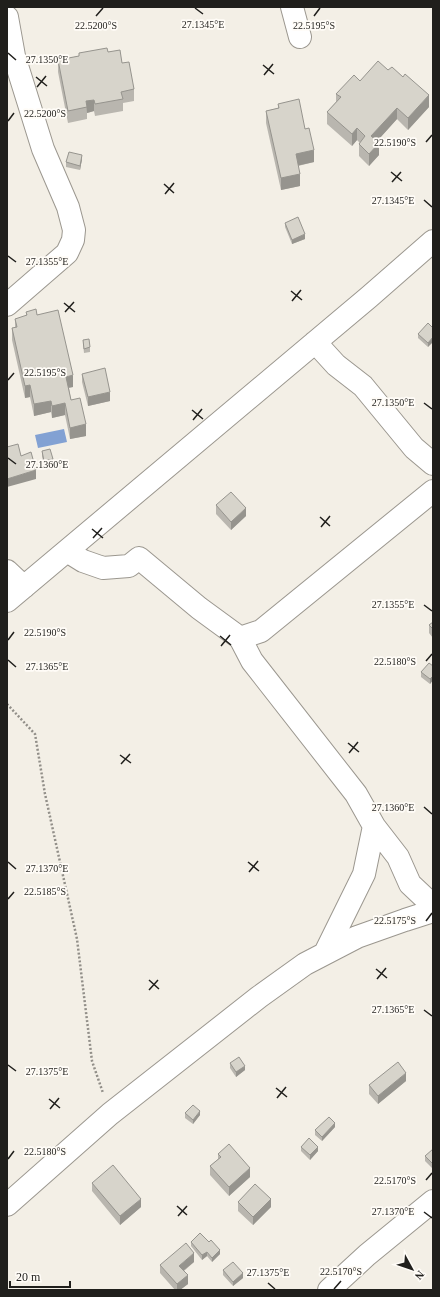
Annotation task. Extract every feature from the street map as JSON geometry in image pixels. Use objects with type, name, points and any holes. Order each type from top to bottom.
[{"type":"street","points":[[292,7],[300,37]]},
{"type":"street","points":[[7,17],[14,56],[41,142],[68,207],[74,230],[73,240],[67,253],[7,306]]},
{"type":"street","points":[[7,601],[433,242]]},
{"type":"street","points":[[316,342],[336,365],[363,386],[414,448],[433,464]]},
{"type":"street","points":[[240,638],[261,631],[433,491]]},
{"type":"street","points":[[67,551],[83,561],[103,568],[129,566],[139,558],[199,608],[240,638],[252,661],[356,794],[374,826],[398,857],[410,884],[427,900],[433,902]]},
{"type":"street","points":[[7,571],[24,587]]},
{"type":"street","points":[[325,953],[364,874],[374,826]]},
{"type":"street","points":[[7,1205],[110,1114],[259,997],[305,964],[357,937],[433,911]]},
{"type":"street","points":[[329,1290],[367,1255],[433,1201]]},
{"type":"path","points":[[7,704],[35,734],[45,794],[77,939],[92,1061],[110,1114]]},
{"type":"water","points":[[64,429],[67,442],[38,448],[35,435]]},
{"type":"building","points":[[107,48],[108,52],[120,50],[122,63],[129,62],[134,89],[121,92],[123,99],[95,104],[94,100],[86,101],[87,107],[68,111],[58,60],[79,56],[79,53]]},
{"type":"building","points":[[378,61],[388,70],[392,67],[403,77],[405,74],[429,95],[408,118],[397,108],[371,136],[379,143],[369,154],[359,144],[365,136],[357,128],[352,134],[327,112],[341,97],[336,94],[354,75],[360,81]]},
{"type":"building","points":[[299,99],[305,129],[309,128],[314,150],[296,154],[300,174],[281,178],[266,111],[279,108],[278,104]]},
{"type":"building","points":[[69,152],[82,155],[80,166],[66,162]]},
{"type":"building","points":[[298,217],[305,234],[292,240],[285,223]]},
{"type":"building","points":[[36,309],[37,315],[58,310],[73,375],[66,377],[71,400],[80,398],[86,424],[70,428],[65,403],[52,406],[51,401],[34,404],[30,385],[25,386],[12,328],[17,327],[15,319],[27,315],[26,312]]},
{"type":"building","points":[[428,323],[433,328],[433,337],[428,343],[418,334]]},
{"type":"building","points":[[89,339],[90,347],[84,349],[83,340]]},
{"type":"building","points":[[105,368],[110,392],[88,397],[82,374]]},
{"type":"building","points":[[18,444],[21,456],[31,452],[36,470],[7,479],[7,447]]},
{"type":"building","points":[[50,449],[53,459],[44,461],[42,451]]},
{"type":"building","points":[[231,492],[246,508],[231,522],[216,505]]},
{"type":"building","points":[[433,622],[433,629],[429,625]]},
{"type":"building","points":[[429,663],[433,666],[433,676],[430,679],[421,672]]},
{"type":"building","points":[[239,1057],[245,1066],[236,1072],[230,1063]]},
{"type":"building","points":[[398,1062],[406,1073],[378,1096],[369,1085]]},
{"type":"building","points":[[193,1105],[200,1111],[193,1120],[185,1113]]},
{"type":"building","points":[[329,1117],[335,1123],[322,1137],[315,1130]]},
{"type":"building","points":[[309,1138],[318,1147],[310,1155],[301,1147]]},
{"type":"building","points":[[229,1144],[250,1168],[229,1187],[210,1166],[221,1157],[218,1154]]},
{"type":"building","points":[[433,1149],[433,1164],[425,1156]]},
{"type":"building","points":[[113,1165],[141,1199],[120,1216],[92,1183]]},
{"type":"building","points":[[255,1184],[271,1199],[253,1217],[238,1202]]},
{"type":"building","points":[[200,1233],[209,1242],[211,1240],[220,1250],[212,1258],[207,1252],[202,1255],[191,1242]]},
{"type":"building","points":[[186,1243],[194,1253],[179,1266],[188,1275],[177,1284],[160,1265]]},
{"type":"building","points":[[233,1262],[243,1273],[233,1282],[223,1270]]}]
